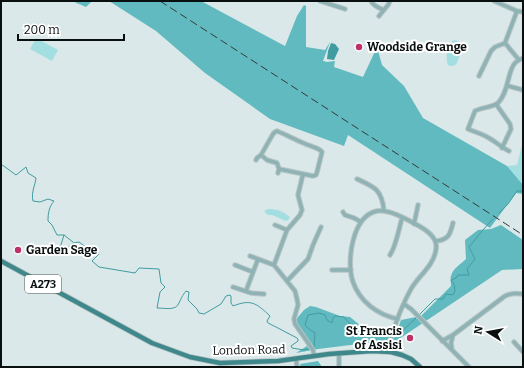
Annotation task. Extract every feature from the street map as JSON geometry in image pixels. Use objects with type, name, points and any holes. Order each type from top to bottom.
[{"type":"main road","name":"London Road","points":[[1,262],[152,343],[190,357],[220,363],[278,361],[372,350],[386,351],[402,355],[411,359],[420,367]]},
{"type":"street","points":[[321,1],[344,9]]},
{"type":"street","points":[[371,1],[374,5],[384,10]]},
{"type":"street","points":[[379,16],[390,1]]},
{"type":"street","points":[[494,1],[523,12]]},
{"type":"street","points":[[479,76],[493,48],[505,43],[517,11]]},
{"type":"street","points":[[505,43],[519,60]]},
{"type":"street","points":[[508,151],[481,134],[468,129],[475,111],[491,107],[501,98],[508,86],[514,65],[523,58]]},
{"type":"street","points":[[508,86],[523,90]]},
{"type":"street","points":[[496,104],[510,124],[511,130],[502,148]]},
{"type":"street","points":[[256,160],[264,151],[274,132],[277,131],[303,144],[318,148],[322,152],[316,175],[313,176],[278,171],[277,163],[267,160],[261,155]]},
{"type":"street","points":[[274,265],[287,230],[300,216],[302,210],[298,195],[303,174]]},
{"type":"street","points":[[357,179],[378,191],[382,200],[384,211]]},
{"type":"street","points":[[414,224],[418,205]]},
{"type":"street","points":[[386,351],[411,288],[429,266],[434,256],[436,241],[426,231],[395,214],[384,211],[376,211],[366,216],[359,225],[354,236],[351,252],[353,282],[359,294],[366,303],[383,314],[398,319]]},
{"type":"street","points":[[343,212],[345,215],[361,222]]},
{"type":"street","points":[[390,255],[394,250],[402,218]]},
{"type":"street","points":[[436,241],[443,240],[449,236],[453,224]]},
{"type":"street","points":[[275,225],[287,230]]},
{"type":"street","points":[[287,281],[308,260],[321,227]]},
{"type":"street","points":[[250,256],[274,265],[295,291],[298,305],[294,319],[295,324],[312,348],[314,356]]},
{"type":"street","points":[[246,291],[258,259]]},
{"type":"street","points":[[235,265],[253,272]]},
{"type":"street","points":[[332,270],[351,270]]},
{"type":"street","points":[[233,287],[264,294]]},
{"type":"street","points":[[442,341],[453,335],[506,296],[510,294],[523,294]]},
{"type":"street","points":[[404,304],[411,309],[468,367]]},
{"type":"street","points":[[452,351],[451,343],[453,335]]},
{"type":"street","points":[[514,342],[523,352]]},
{"type":"street","points":[[339,353],[339,367]]},
{"type":"street","points":[[296,359],[297,367]]},
{"type":"shaded area","points":[[72,1],[92,1],[86,7]]},
{"type":"shaded area","points":[[109,1],[201,1],[285,46],[297,16],[304,5],[306,6],[306,47],[325,50],[330,42],[323,61],[335,61],[334,67],[363,77],[377,47],[382,65],[404,86],[423,118],[507,166],[523,185],[523,194],[516,193],[490,228],[348,135],[344,146],[270,119],[205,73],[156,31]]},
{"type":"shaded area","points":[[36,38],[58,50],[52,61],[30,49]]},
{"type":"shaded area","points":[[454,40],[460,43],[461,49],[457,63],[451,66],[448,65],[447,55],[448,48]]},
{"type":"shaded area","points":[[331,43],[335,44],[339,49],[334,60],[327,59]]},
{"type":"shaded area","points":[[523,141],[523,186],[507,166],[517,165]]},
{"type":"shaded area","points":[[268,209],[275,209],[290,217],[286,221],[272,215],[268,215],[264,211]]},
{"type":"shaded area","points":[[501,225],[523,240],[523,269],[502,270],[399,339],[396,347],[383,341],[296,353],[307,346],[294,324],[304,310],[310,306],[340,316],[350,317],[361,326],[384,328],[399,326],[401,320],[421,316],[451,286],[452,273],[455,268],[466,259],[465,240],[478,230],[491,229]]},
{"type":"shaded area","points":[[318,361],[322,367],[301,367],[300,364]]},
{"type":"waterway","points":[[1,164],[16,175],[26,167],[28,173],[36,178],[33,201],[40,202],[48,199],[54,201],[49,210],[48,221],[52,225],[57,235],[64,235],[73,242]]},
{"type":"waterway","points":[[499,213],[508,204],[517,191],[523,191]]},
{"type":"waterway","points":[[420,314],[435,299],[443,299],[446,294],[453,295],[455,291],[454,284],[451,280],[456,278],[458,275],[469,275],[467,269],[475,259],[469,247],[493,219]]},
{"type":"waterway","points":[[64,235],[59,251],[65,250],[73,243],[79,242],[87,248],[95,247],[99,254],[92,261],[99,267],[135,273],[139,268],[159,269],[161,283],[165,287],[160,292],[157,308],[173,308],[178,306],[186,291],[189,292],[188,300],[199,313],[204,314],[221,304],[226,296],[230,295],[233,306],[244,303],[253,303],[270,316],[267,321],[268,323],[297,338],[298,341],[291,346],[292,348],[304,350],[314,348],[315,333],[305,325],[308,315],[319,313],[325,315],[327,320],[332,323],[335,316],[344,317],[350,324],[365,330],[372,332],[385,330],[392,331]]},
{"type":"waterway","points":[[395,332],[399,334],[416,318]]},
{"type":"railway","points":[[160,1],[523,235]]},
{"type":"place","name":"Woodside Grange","points":[[359,47]]},
{"type":"place","name":"Garden Sage","points":[[18,250]]},
{"type":"place","name":"St Francis of Assisi","points":[[410,338]]}]
